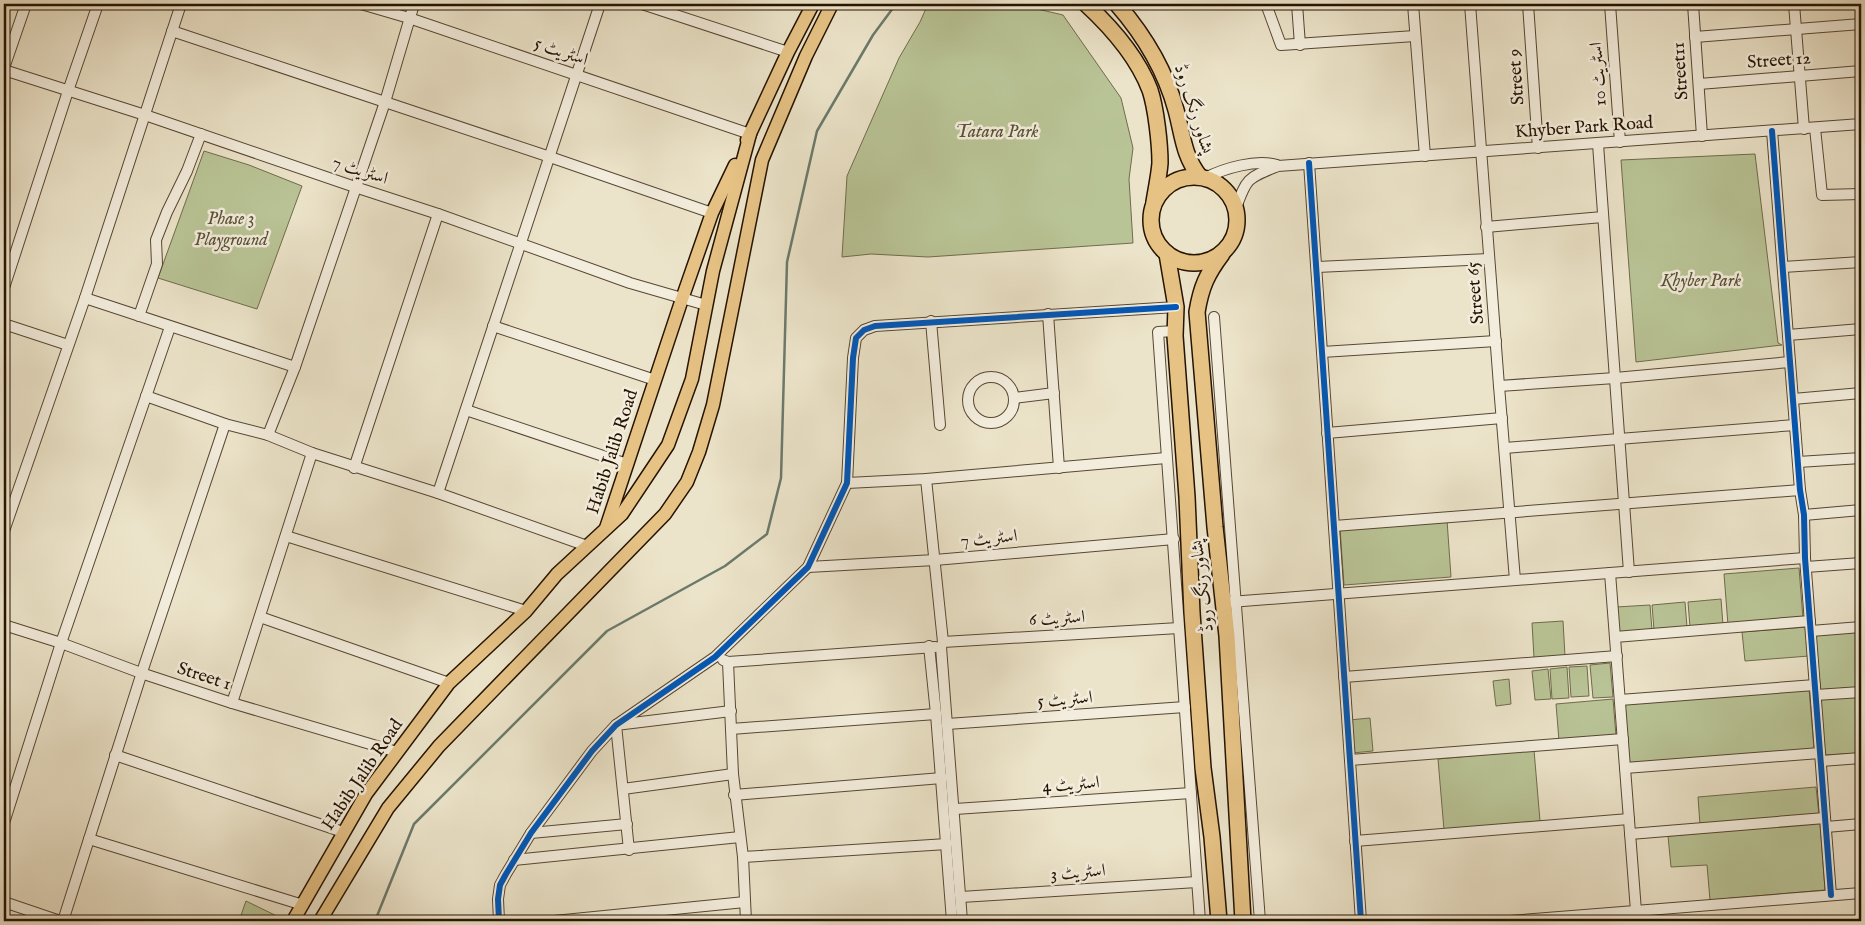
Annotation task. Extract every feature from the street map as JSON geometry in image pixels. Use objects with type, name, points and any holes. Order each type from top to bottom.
[{"type":"highway","name":"پشاور رنگ روڈ","points":[[1086,4],[1105,21],[1123,42],[1138,66],[1150,91],[1160,164],[1153,206]]},
{"type":"highway","name":"پشاور رنگ روڈ","points":[[1117,4],[1143,34],[1162,72],[1176,109],[1184,148],[1190,163],[1202,178]]},
{"type":"highway","points":[[1190,177],[1202,178],[1221,186],[1233,200],[1238,221],[1236,233],[1222,254],[1212,260],[1200,263],[1188,263],[1177,260],[1166,254],[1154,237],[1151,226],[1153,206],[1158,197],[1172,183],[1190,177]]},
{"type":"highway","name":"پشاور رنگ روڈ","points":[[1166,254],[1176,307],[1175,331],[1187,497],[1192,614],[1203,768],[1212,837],[1219,921]]},
{"type":"highway","name":"پشاور رنگ روڈ","points":[[1222,254],[1206,277],[1200,292],[1197,312],[1215,528],[1229,602],[1227,636],[1237,787],[1243,921]]},
{"type":"main road","name":"Habib Jalib Road","points":[[293,921],[366,794],[449,683],[526,611],[557,574],[605,530],[712,213],[788,52],[813,4]]},
{"type":"main road","points":[[320,921],[388,808],[428,760],[522,660],[665,514],[686,482],[699,452],[713,405],[762,160],[832,4]]},
{"type":"main road","points":[[605,530],[622,514],[631,502],[668,445],[692,379],[713,270],[750,134]]},
{"type":"main road","points":[[739,171],[760,173]]},
{"type":"street","points":[[4,69],[26,4]]},
{"type":"street","points":[[4,288],[98,4]]},
{"type":"street","points":[[4,531],[85,298],[181,4]]},
{"type":"street","name":"اسٹریٹ 5","points":[[361,4],[409,18],[750,134]]},
{"type":"street","points":[[268,435],[295,367],[385,102],[414,4]]},
{"type":"street","points":[[438,493],[600,4]]},
{"type":"street","points":[[642,4],[788,52]]},
{"type":"street","points":[[1266,4],[1281,45],[1416,36]]},
{"type":"street","points":[[1297,4],[1300,45]]},
{"type":"street","points":[[1413,4],[1425,156]]},
{"type":"street","name":"Street 65","points":[[1470,4],[1498,386],[1505,448],[1515,580]]},
{"type":"street","name":"Street 9","points":[[1528,4],[1538,148]]},
{"type":"street","name":"اسٹریٹ 10","points":[[1610,4],[1620,142]]},
{"type":"street","name":"Street11","points":[[1692,4],[1702,136]]},
{"type":"street","points":[[1794,4],[1804,129]]},
{"type":"street","points":[[1695,37],[1861,24]]},
{"type":"street","points":[[172,32],[550,157],[712,213]]},
{"type":"street","name":"اسٹریٹ 7","points":[[4,69],[438,214],[630,284],[706,305]]},
{"type":"street","name":"Street 12","points":[[1698,84],[1861,72]]},
{"type":"street","name":"Khyber Park Road","points":[[1278,166],[1861,124]]},
{"type":"street","points":[[1815,128],[1822,195],[1861,194]]},
{"type":"street","points":[[1772,131],[1800,490],[1804,515],[1810,626],[1831,895]]},
{"type":"street","points":[[140,316],[157,264],[156,240],[167,212],[187,172],[201,134]]},
{"type":"street","points":[[1598,144],[1629,572]]},
{"type":"street","points":[[1202,178],[1218,172],[1251,165],[1268,163],[1278,166]]},
{"type":"street","points":[[1309,163],[1361,921]]},
{"type":"street","points":[[1236,208],[1248,180],[1256,174],[1278,166]]},
{"type":"street","points":[[354,468],[438,214]]},
{"type":"street","points":[[1486,227],[1603,216]]},
{"type":"street","points":[[1316,267],[1489,259]]},
{"type":"street","points":[[1783,267],[1861,262]]},
{"type":"street","points":[[85,298],[295,367]]},
{"type":"street","points":[[499,921],[498,899],[500,885],[531,834],[592,751],[616,725],[715,657],[808,567],[847,483],[856,338],[864,330],[874,326],[930,321],[1176,307]]},
{"type":"street","points":[[1048,314],[1059,468]]},
{"type":"street","points":[[1214,317],[1229,602],[1260,921]]},
{"type":"street","points":[[930,321],[940,426]]},
{"type":"street","points":[[4,324],[68,345]]},
{"type":"street","points":[[493,326],[655,380]]},
{"type":"street","points":[[4,823],[61,643],[170,327]]},
{"type":"street","points":[[1788,335],[1861,329]]},
{"type":"street","points":[[1175,331],[1158,332],[1200,921]]},
{"type":"street","points":[[1322,352],[1496,341]]},
{"type":"street","points":[[1498,386],[1615,378],[1790,362]]},
{"type":"street","points":[[989,377],[996,377],[1009,384],[1014,398],[1014,406],[1010,413],[998,422],[990,423],[976,417],[968,404],[971,389],[975,383],[989,377]]},
{"type":"street","points":[[1014,398],[1054,393]]},
{"type":"street","points":[[1793,399],[1861,393]]},
{"type":"street","points":[[146,396],[225,424],[268,435],[354,468],[438,493],[587,546]]},
{"type":"street","points":[[466,410],[627,464]]},
{"type":"street","points":[[1327,433],[1502,418]]},
{"type":"street","points":[[4,902],[62,921],[141,673],[225,424]]},
{"type":"street","points":[[1505,448],[1795,425]]},
{"type":"street","points":[[232,703],[312,453]]},
{"type":"street","points":[[847,483],[926,479],[1166,458]]},
{"type":"street","points":[[1798,462],[1861,458]]},
{"type":"street","points":[[926,479],[935,560],[955,809],[952,921]]},
{"type":"street","points":[[1334,526],[1800,490]]},
{"type":"street","points":[[1804,515],[1861,510]]},
{"type":"street","points":[[286,536],[526,611]]},
{"type":"street","name":"اسٹریٹ 7","points":[[808,567],[935,560],[1174,539]]},
{"type":"street","points":[[1229,602],[1610,573],[1806,562],[1861,563]]},
{"type":"street","points":[[1610,573],[1636,911]]},
{"type":"street","points":[[260,617],[449,683]]},
{"type":"street","name":"Street 1","points":[[4,625],[232,703],[397,752]]},
{"type":"street","points":[[1615,637],[1810,626],[1861,627]]},
{"type":"street","name":"اسٹریٹ 6","points":[[728,662],[942,644],[1179,628]]},
{"type":"street","points":[[929,646],[947,844],[961,897],[962,921]]},
{"type":"street","points":[[1344,677],[1617,656]]},
{"type":"street","points":[[715,657],[728,662],[734,795],[740,837],[746,921]]},
{"type":"street","points":[[1620,700],[1815,690],[1861,692]]},
{"type":"street","name":"اسٹریٹ 5","points":[[947,724],[1185,707]]},
{"type":"street","points":[[616,725],[731,711]]},
{"type":"street","points":[[731,729],[936,714]]},
{"type":"street","points":[[616,725],[629,850]]},
{"type":"street","points":[[1350,760],[1623,739]]},
{"type":"street","points":[[115,755],[344,832]]},
{"type":"street","points":[[1625,768],[1821,757],[1861,758]]},
{"type":"street","points":[[623,789],[733,774]]},
{"type":"street","points":[[734,795],[942,778]]},
{"type":"street","name":"اسٹریٹ 4","points":[[955,809],[1191,793]]},
{"type":"street","points":[[1356,841],[1629,819]]},
{"type":"street","points":[[1630,834],[1826,823],[1861,824]]},
{"type":"street","points":[[531,834],[627,824]]},
{"type":"street","points":[[514,860],[629,850],[740,837]]},
{"type":"street","points":[[89,839],[303,905]]},
{"type":"street","points":[[742,858],[947,844]]},
{"type":"street","name":"اسٹریٹ 3","points":[[961,897],[1197,882]]},
{"type":"street","points":[[1510,921],[1861,893]]},
{"type":"street","points":[[554,921],[745,902]]},
{"type":"green space","name":"Tatara Park","points":[[928,4],[1016,4],[1063,15],[1121,98],[1133,148],[1129,179],[1133,243],[928,257],[871,254],[842,257],[847,176],[899,58]]},
{"type":"green space","name":"Phase 3 Playground","points":[[204,151],[249,165],[302,186],[257,309],[158,278]]},
{"type":"green space","name":"Khyber Park","points":[[1755,154],[1778,343],[1782,345],[1636,362],[1621,160]]},
{"type":"green space","points":[[1447,520],[1451,577],[1344,585],[1340,528]]},
{"type":"green space","points":[[1799,568],[1803,619],[1728,625],[1724,574]]},
{"type":"green space","points":[[1721,599],[1723,625],[1690,627],[1688,602]]},
{"type":"green space","points":[[1685,602],[1687,627],[1654,630],[1652,605]]},
{"type":"green space","points":[[1650,605],[1652,630],[1618,633],[1616,607]]},
{"type":"green space","points":[[1563,621],[1565,656],[1534,658],[1532,623]]},
{"type":"green space","points":[[1807,627],[1809,656],[1745,661],[1742,632]]},
{"type":"green space","points":[[1858,630],[1861,687],[1818,690],[1813,633]]},
{"type":"green space","points":[[1610,663],[1613,697],[1593,698],[1590,665]]},
{"type":"green space","points":[[1587,666],[1589,696],[1571,697],[1569,667]]},
{"type":"green space","points":[[1567,667],[1569,698],[1552,699],[1550,669]]},
{"type":"green space","points":[[1548,669],[1551,699],[1535,700],[1532,671]]},
{"type":"green space","points":[[1509,679],[1511,704],[1496,706],[1493,681]]},
{"type":"green space","points":[[1809,689],[1814,749],[1629,763],[1625,704]]},
{"type":"green space","points":[[1861,695],[1861,753],[1824,755],[1819,698]]},
{"type":"green space","points":[[1613,699],[1616,736],[1559,741],[1556,704]]},
{"type":"green space","points":[[1370,718],[1373,751],[1352,753],[1349,720]]},
{"type":"green space","points":[[1534,750],[1540,821],[1444,830],[1438,759]]},
{"type":"green space","points":[[1816,787],[1819,815],[1700,825],[1698,797]]},
{"type":"green space","points":[[1820,823],[1825,890],[1710,900],[1707,865],[1671,867],[1668,836]]},
{"type":"green space","points":[[246,901],[285,920],[239,921]]},
{"type":"waterway","points":[[375,921],[414,824],[607,631],[725,566],[767,534],[781,478],[787,262],[817,131],[873,35],[896,4]]},
{"type":"cycle path","points":[[1772,131],[1800,490],[1804,515],[1805,558],[1831,895]]},
{"type":"cycle path","points":[[1309,163],[1361,921]]},
{"type":"cycle path","points":[[499,921],[498,899],[500,885],[506,874],[531,833],[592,751],[616,725],[715,657],[808,567],[847,483],[853,358],[856,338],[864,330],[875,326],[1176,307]]}]
